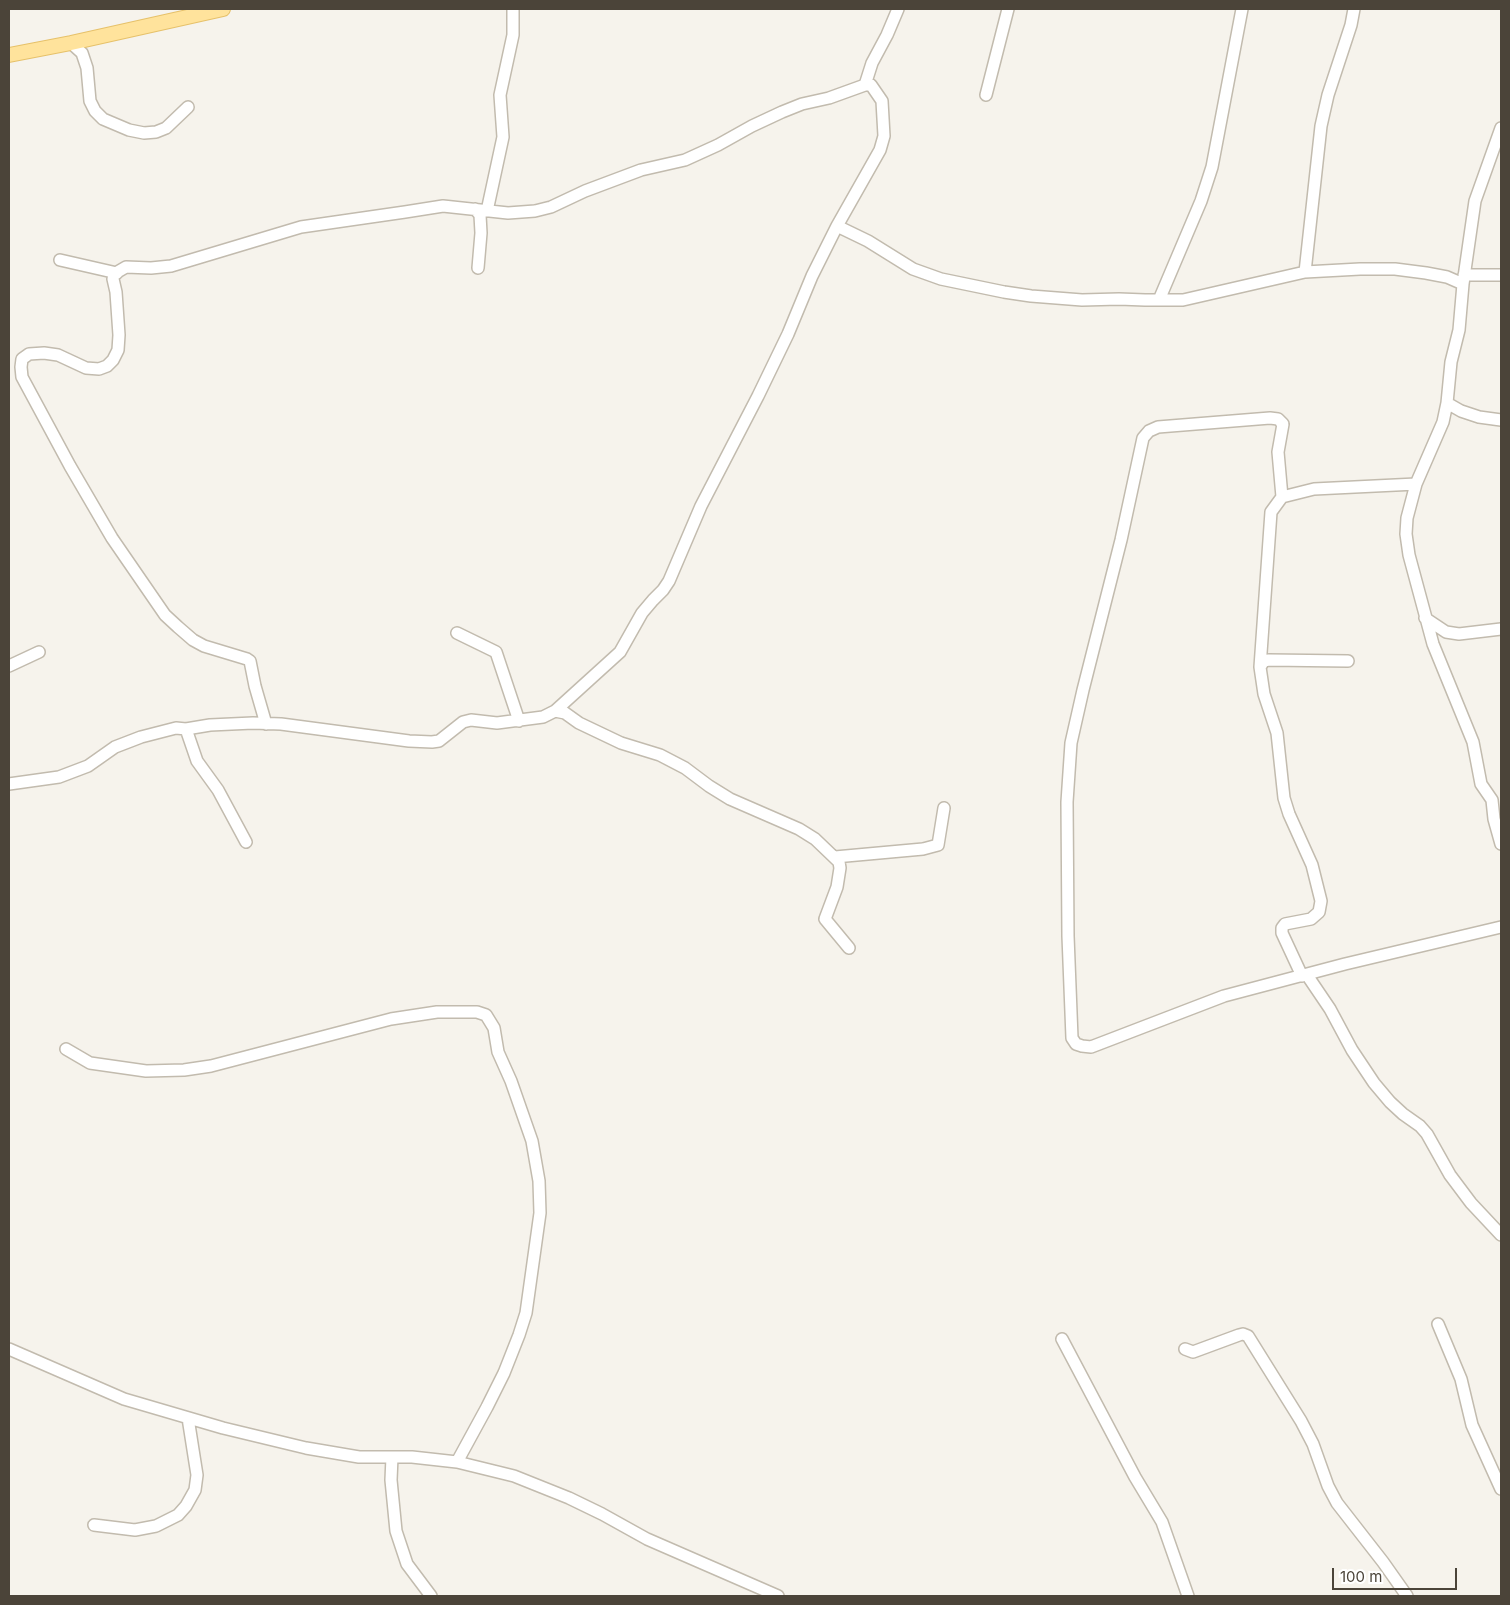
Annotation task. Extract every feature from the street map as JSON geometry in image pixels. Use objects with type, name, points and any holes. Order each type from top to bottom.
[{"type":"main road","points":[[9,55],[223,9]]},
{"type":"street","points":[[487,211],[503,137],[500,95],[513,35],[513,9]]},
{"type":"street","points":[[865,85],[872,62],[887,36],[898,9]]},
{"type":"street","points":[[986,95],[1008,9]]},
{"type":"street","points":[[1158,300],[1201,201],[1212,167],[1242,9]]},
{"type":"street","points":[[1305,272],[1321,126],[1328,95],[1351,25],[1354,9]]},
{"type":"street","points":[[71,43],[82,53],[87,68],[90,100],[95,111],[103,119],[129,130],[144,133],[156,132],[166,128],[188,107]]},
{"type":"street","points":[[9,784],[59,777],[88,766],[115,747],[141,737],[176,728],[266,724],[432,742],[439,740],[463,722],[471,720],[497,723],[519,721],[542,717],[555,711],[620,652],[642,613],[664,590],[669,581],[701,506],[788,334],[812,276],[837,226],[880,150],[884,136],[882,101],[872,85],[865,85],[782,112],[685,160],[641,170],[584,191],[551,207],[523,213],[443,206],[301,227],[171,266],[151,268],[126,267],[114,274],[113,279],[116,292],[119,335],[118,350],[113,360],[107,366],[99,369],[86,368],[58,355],[44,353],[29,354],[22,359],[22,377],[70,466],[112,538],[165,615],[192,640],[220,652],[250,661],[266,724]]},
{"type":"street","points":[[1501,128],[1475,201],[1459,330],[1451,362],[1443,422],[1416,484],[1407,518],[1406,534],[1409,555],[1425,618],[1442,668],[1473,742],[1481,784],[1492,800],[1494,819],[1501,844]]},
{"type":"street","points":[[475,209],[480,215],[481,233],[478,268]]},
{"type":"street","points":[[837,226],[868,241],[913,269],[950,281],[1031,296],[1082,300],[1183,300],[1305,272],[1394,269],[1464,280],[1501,275]]},
{"type":"street","points":[[60,260],[117,273]]},
{"type":"street","points":[[1447,403],[1461,411],[1479,417],[1501,420]]},
{"type":"street","points":[[1282,497],[1278,452],[1283,424],[1278,419],[1270,418],[1158,427],[1149,431],[1143,438],[1121,540],[1071,743],[1067,811],[1068,936],[1072,1038],[1076,1044],[1091,1047],[1224,996],[1501,928]]},
{"type":"street","points":[[1416,484],[1314,489],[1282,497],[1271,512],[1260,667],[1264,694],[1277,733],[1284,798],[1312,865],[1321,901],[1319,912],[1311,919],[1285,924],[1282,928],[1282,933],[1305,975],[1330,1009],[1352,1050],[1374,1083],[1390,1102],[1427,1134],[1450,1175],[1471,1203],[1501,1235]]},
{"type":"street","points":[[1425,618],[1441,629],[1459,634],[1501,629]]},
{"type":"street","points":[[457,633],[496,652],[519,721]]},
{"type":"street","points":[[9,666],[39,652]]},
{"type":"street","points":[[1260,667],[1264,661],[1269,660],[1348,661]]},
{"type":"street","points":[[555,711],[565,713],[579,723],[621,743],[669,759],[730,799],[798,829],[815,839],[839,862],[837,887],[825,919],[849,948]]},
{"type":"street","points":[[186,729],[197,761],[218,790],[246,842]]},
{"type":"street","points":[[835,858],[923,849],[938,845],[944,808]]},
{"type":"street","points":[[66,1049],[90,1063],[146,1070],[184,1070],[211,1066],[391,1019],[437,1012],[477,1012],[486,1015],[494,1028],[498,1052],[511,1081],[532,1141],[539,1181],[540,1213],[526,1313],[519,1335],[504,1373],[457,1462]]},
{"type":"street","points":[[1438,1324],[1461,1379],[1472,1425],[1501,1489]]},
{"type":"street","points":[[1186,1349],[1193,1352],[1239,1335],[1248,1336],[1301,1421],[1337,1503],[1407,1596]]},
{"type":"street","points":[[1062,1339],[1135,1477],[1162,1522],[1188,1596]]},
{"type":"street","points":[[9,1349],[124,1399],[188,1418],[306,1448],[359,1457],[412,1456],[457,1462],[514,1476],[569,1498],[646,1539],[778,1596]]},
{"type":"street","points":[[94,1525],[135,1530],[156,1526],[178,1516],[195,1490],[197,1474],[188,1418]]},
{"type":"street","points":[[392,1457],[391,1480],[396,1531],[408,1564],[431,1596]]}]
